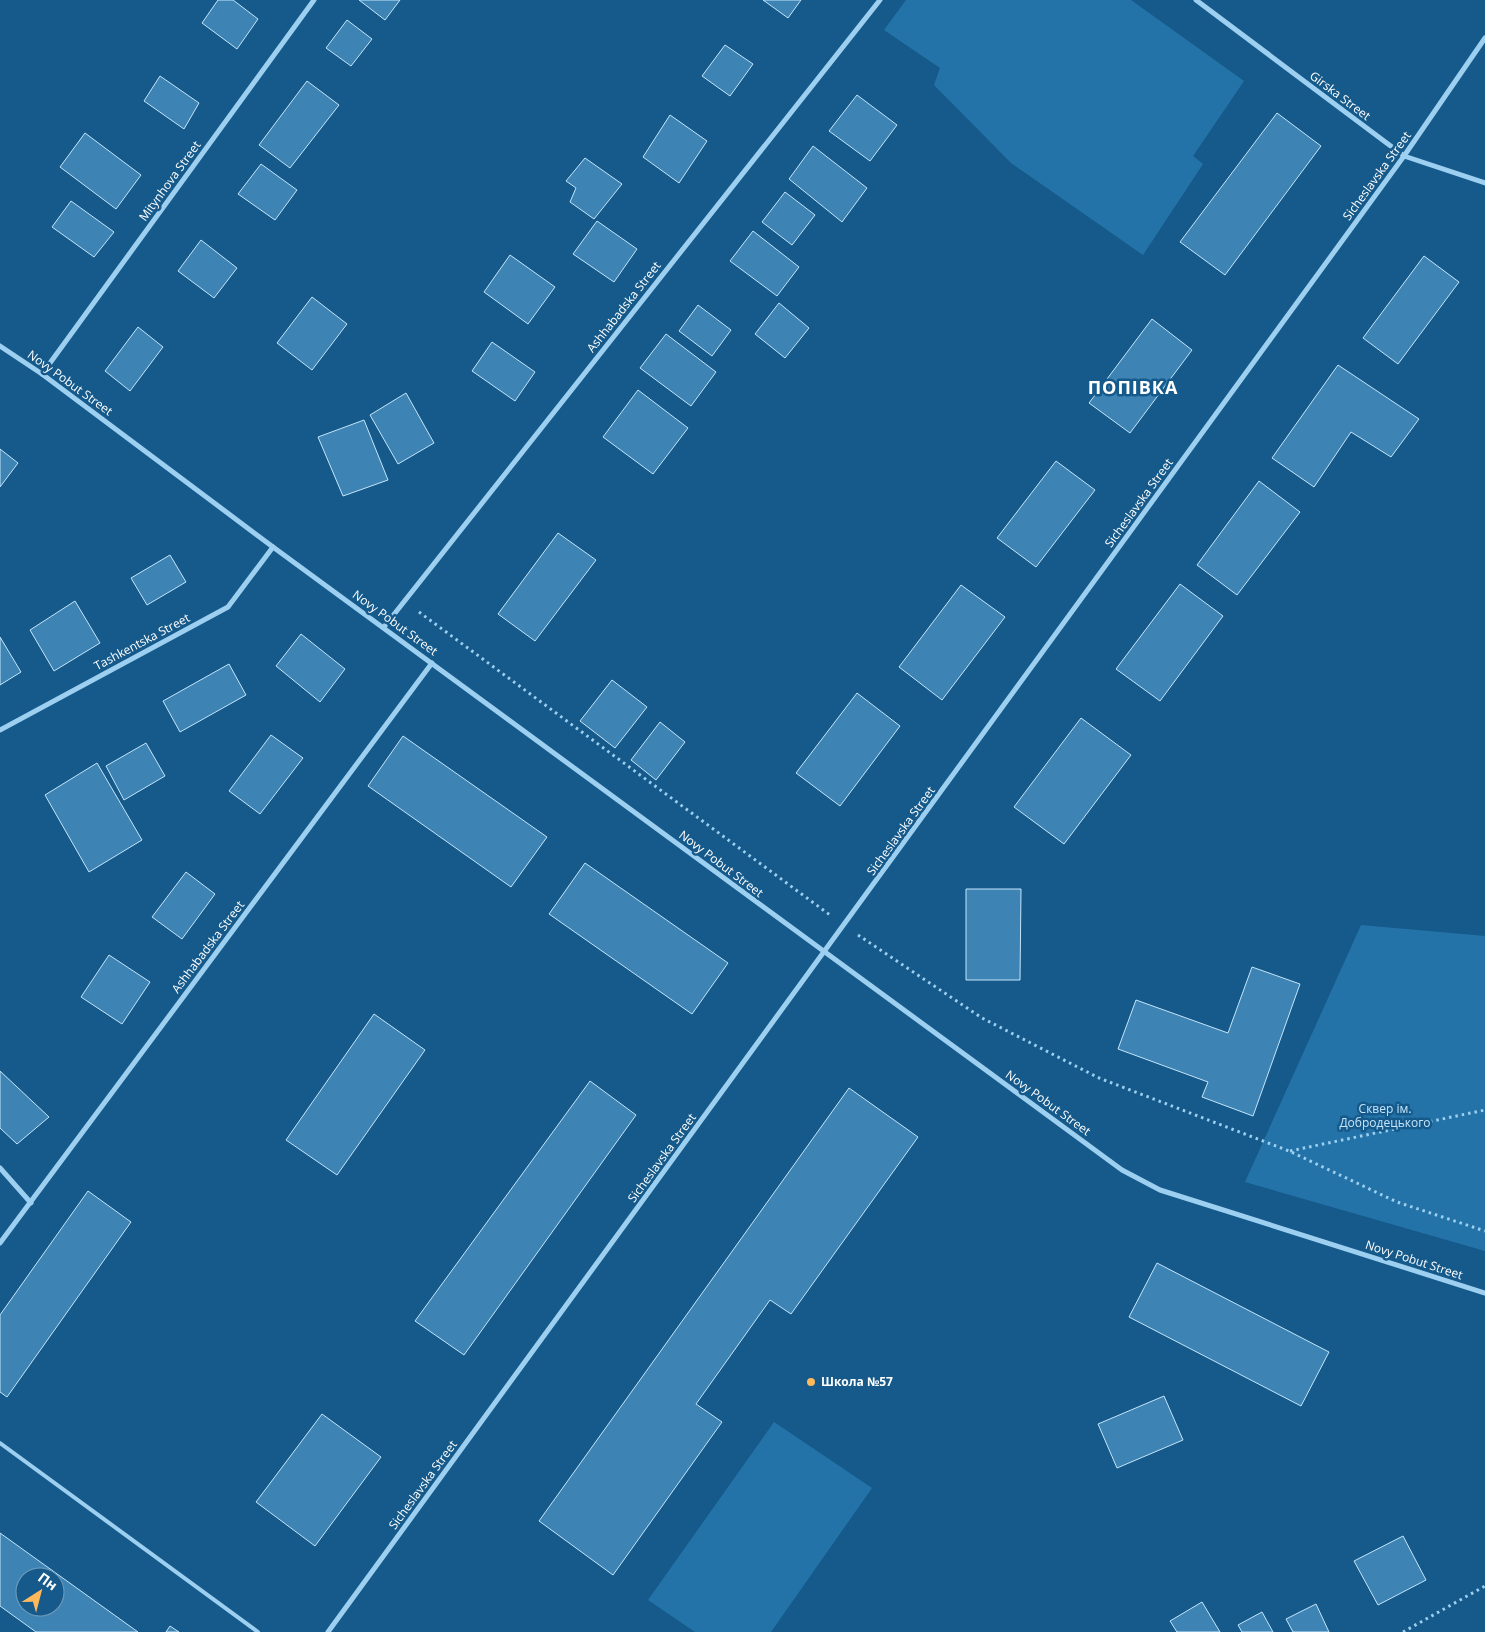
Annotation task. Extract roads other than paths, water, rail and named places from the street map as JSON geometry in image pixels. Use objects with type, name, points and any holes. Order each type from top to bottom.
[{"type":"street","name":"Mitynhova Street","points":[[42,374],[314,0]]},
{"type":"street","name":"Ashhabadska Street","points":[[384,627],[880,0]]},
{"type":"street","name":"Girska Street","points":[[1196,0],[1404,156],[1485,183]]},
{"type":"street","name":"Sicheslavska Street","points":[[328,1632],[1404,156],[1485,38]]},
{"type":"street","name":"Novy Pobut Street","points":[[0,346],[42,374],[273,547],[1122,1170],[1160,1190],[1485,1293]]},
{"type":"street","name":"Tashkentska Street","points":[[0,730],[228,607],[273,547]]},
{"type":"street","name":"Ashhabadska Street","points":[[0,1244],[432,662]]},
{"type":"street","points":[[0,1168],[31,1203]]},
{"type":"lane","points":[[0,1443],[258,1632]]},
{"type":"place","name":"Школа №57","points":[[811,1382]]},
{"type":"district","name":"ПОПІВКА","points":[[1133,388]]},
{"type":"park label","name":"Сквер ім. Добродецького","points":[[1385,1116]]}]
